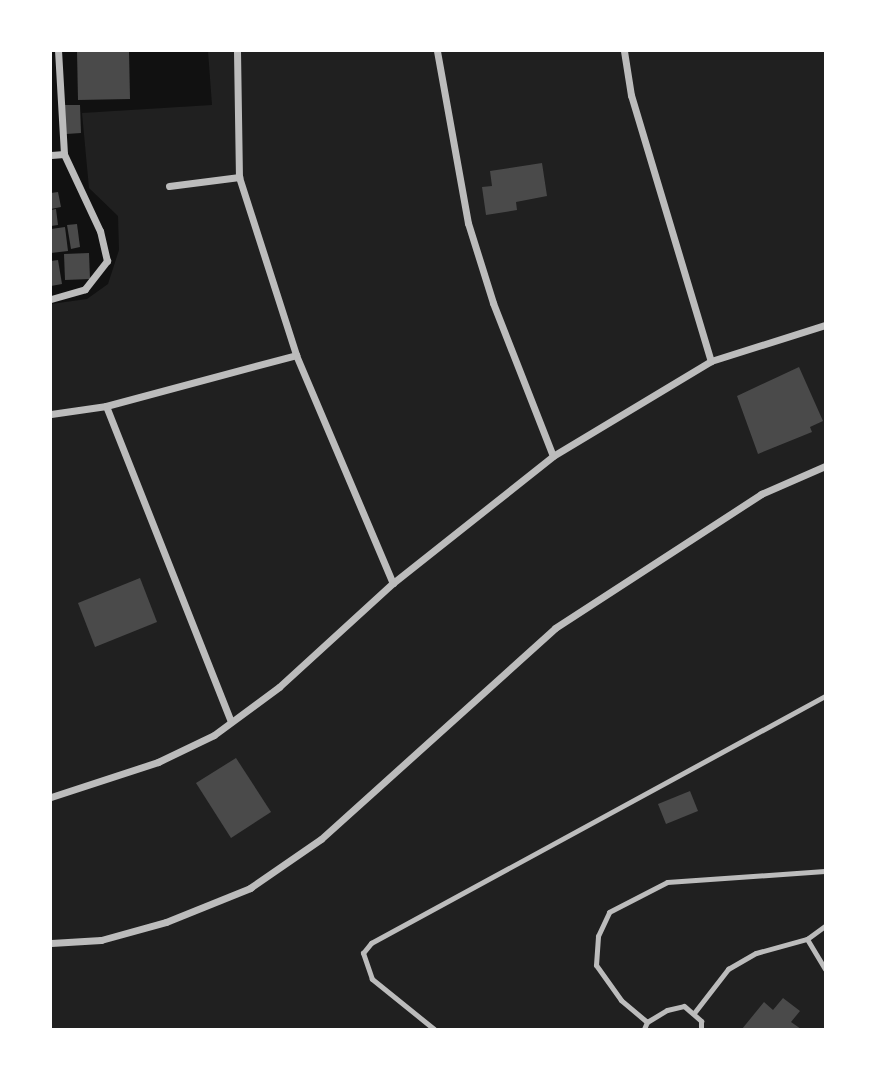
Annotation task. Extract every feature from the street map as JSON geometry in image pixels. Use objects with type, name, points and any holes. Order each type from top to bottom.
[{"type":"street","points":[[51,299],[85,289],[107,261],[100,230],[64,154],[58,51]]},
{"type":"street","points":[[237,51],[239,177],[296,355],[393,583]]},
{"type":"street","points":[[437,51],[468,223],[493,303],[553,456]]},
{"type":"street","points":[[624,51],[634,108],[711,361]]},
{"type":"street","points":[[51,155],[64,154]]},
{"type":"street","points":[[169,186],[239,177]]},
{"type":"street","points":[[52,795],[158,762],[214,735],[321,651],[393,583],[553,456],[711,361],[825,325]]},
{"type":"street","points":[[51,414],[106,406],[296,355]]},
{"type":"street","points":[[106,406],[231,721]]},
{"type":"street","points":[[51,943],[101,940],[166,922],[250,888],[321,839],[555,628],[761,494],[825,466]]},
{"type":"lane","points":[[434,1029],[372,979],[363,953],[370,943],[825,696]]},
{"type":"lane","points":[[647,1022],[621,1000],[596,965],[598,936],[609,912],[667,882],[825,871]]},
{"type":"lane","points":[[694,1013],[728,969],[756,953],[807,939],[825,926]]},
{"type":"lane","points":[[807,939],[825,969]]},
{"type":"lane","points":[[644,1029],[647,1022],[684,1006],[694,1013],[701,1029]]},
{"type":"shaded area","points":[[208,51],[825,51],[825,1029],[51,1029],[51,304],[87,299],[108,284],[119,250],[118,216],[89,188],[82,113],[212,105]]},
{"type":"building","points":[[77,51],[129,51],[130,99],[78,100]]},
{"type":"building","points":[[64,105],[80,105],[81,133],[66,134]]},
{"type":"building","points":[[542,163],[547,196],[516,202],[517,210],[486,215],[482,187],[492,186],[490,171]]},
{"type":"building","points":[[58,192],[61,207],[51,209],[51,193]]},
{"type":"building","points":[[56,209],[58,225],[51,226],[51,210]]},
{"type":"building","points":[[77,224],[80,247],[71,249],[67,225]]},
{"type":"building","points":[[65,227],[68,251],[51,253],[51,229]]},
{"type":"building","points":[[89,253],[90,279],[65,280],[64,254]]},
{"type":"building","points":[[58,260],[62,284],[51,286],[51,261]]},
{"type":"building","points":[[799,367],[823,421],[810,427],[812,432],[758,454],[737,396]]},
{"type":"building","points":[[140,578],[157,622],[95,647],[78,603]]},
{"type":"building","points":[[236,758],[271,812],[231,838],[196,783]]},
{"type":"building","points":[[690,791],[698,811],[666,824],[658,804]]},
{"type":"building","points":[[783,998],[800,1011],[791,1022],[801,1029],[742,1029],[764,1002],[773,1010]]}]
